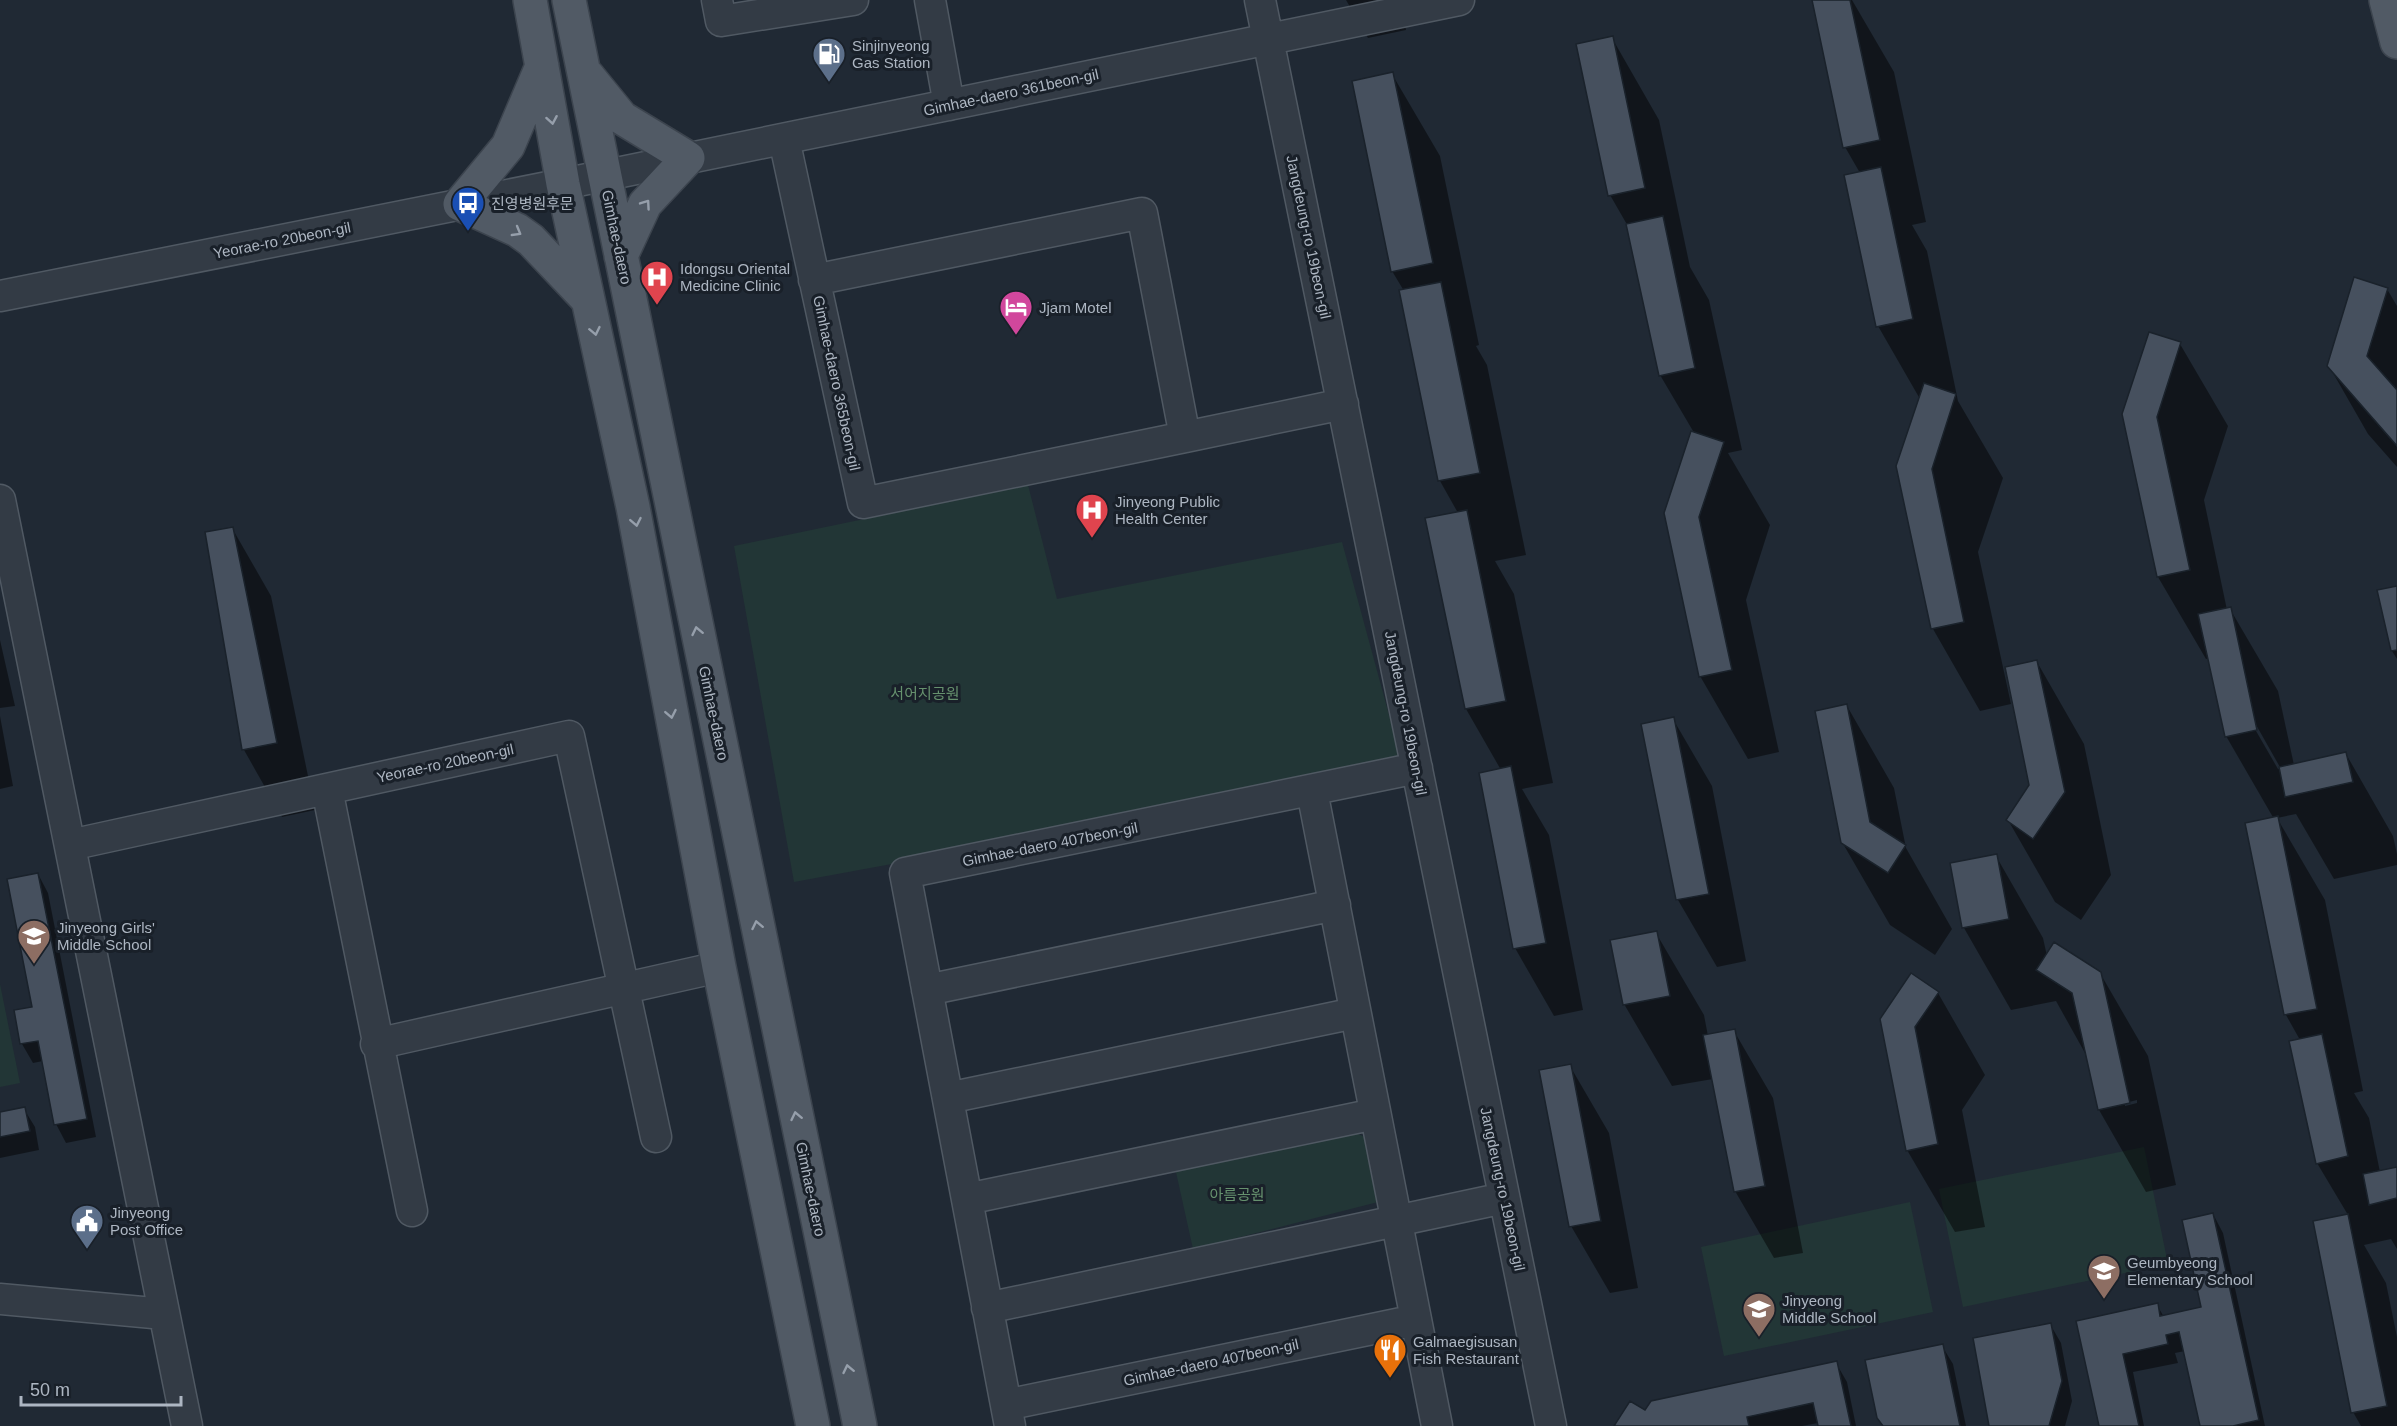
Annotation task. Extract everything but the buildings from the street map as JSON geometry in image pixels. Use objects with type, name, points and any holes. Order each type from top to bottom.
[{"type":"main road","points":[[530,0],[563,184],[633,507],[719,967],[813,1426]]},
{"type":"main road","name":"Gimhae-daero","points":[[569,0],[860,1426]]},
{"type":"main road","points":[[2386,0],[2397,42]]},
{"type":"main road","points":[[542,66],[508,146],[460,204],[517,230],[531,240],[588,300]]},
{"type":"main road","points":[[584,71],[622,118],[688,158],[645,204],[621,256]]},
{"type":"street","points":[[719,11],[854,0]]},
{"type":"street","points":[[930,0],[949,105]]},
{"type":"street","name":"Jangdeung-ro 19beon-gil","points":[[1260,0],[1551,1426]]},
{"type":"street","name":"Gimhae-daero 361beon-gil","points":[[563,184],[1459,0]]},
{"type":"street","points":[[784,139],[814,280]]},
{"type":"street","name":"Yeorae-ro 20beon-gil","points":[[0,296],[563,184]]},
{"type":"street","name":"Gimhae-daero 365beon-gil","points":[[1185,437],[1142,213],[814,280],[863,503],[1185,437],[1343,404]]},
{"type":"street","points":[[0,500],[187,1426]]},
{"type":"street","name":"Yeorae-ro 20beon-gil","points":[[70,845],[568,736],[624,988]]},
{"type":"street","name":"Gimhae-daero 407beon-gil","points":[[1416,1320],[1008,1415],[905,873],[1417,768]]},
{"type":"street","points":[[327,789],[376,1044],[412,1210]]},
{"type":"street","points":[[1312,791],[1437,1426]]},
{"type":"street","points":[[927,990],[1335,905]]},
{"type":"street","points":[[376,1044],[719,967]]},
{"type":"street","points":[[624,988],[656,1137]]},
{"type":"street","points":[[948,1098],[1355,1013]]},
{"type":"street","points":[[967,1199],[1376,1114]]},
{"type":"street","points":[[987,1308],[1504,1198]]},
{"type":"street","points":[[0,1299],[164,1314]]},
{"type":"green space","name":"서어지공원","points":[[1028,485],[1057,599],[1342,542],[1404,770],[794,882],[734,546]]},
{"type":"green space","points":[[0,984],[20,1083],[0,1087]]},
{"type":"green space","name":"아름공원","points":[[1345,1128],[1369,1139],[1382,1201],[1193,1249],[1174,1163]]},
{"type":"green space","points":[[2144,1147],[2168,1264],[1963,1307],[1939,1189]]},
{"type":"green space","points":[[1910,1202],[1933,1312],[1724,1356],[1701,1247]]},
{"type":"place","name":"Sinjinyeong Gas Station","points":[[829,83]]},
{"type":"place","name":"진영병원후문","points":[[468,232]]},
{"type":"place","name":"Idongsu Oriental Medicine Clinic","points":[[657,306]]},
{"type":"place","name":"Jjam Motel","points":[[1016,336]]},
{"type":"place","name":"Jinyeong Public Health Center","points":[[1092,539]]},
{"type":"place","name":"Jinyeong Girls' Middle School","points":[[34,965]]},
{"type":"place","name":"Jinyeong Post Office","points":[[87,1250]]},
{"type":"place","name":"Geumbyeong Elementary School","points":[[2104,1300]]},
{"type":"place","name":"Jinyeong Middle School","points":[[1759,1338]]},
{"type":"place","name":"Galmaegisusan Fish Restaurant","points":[[1390,1379]]}]
